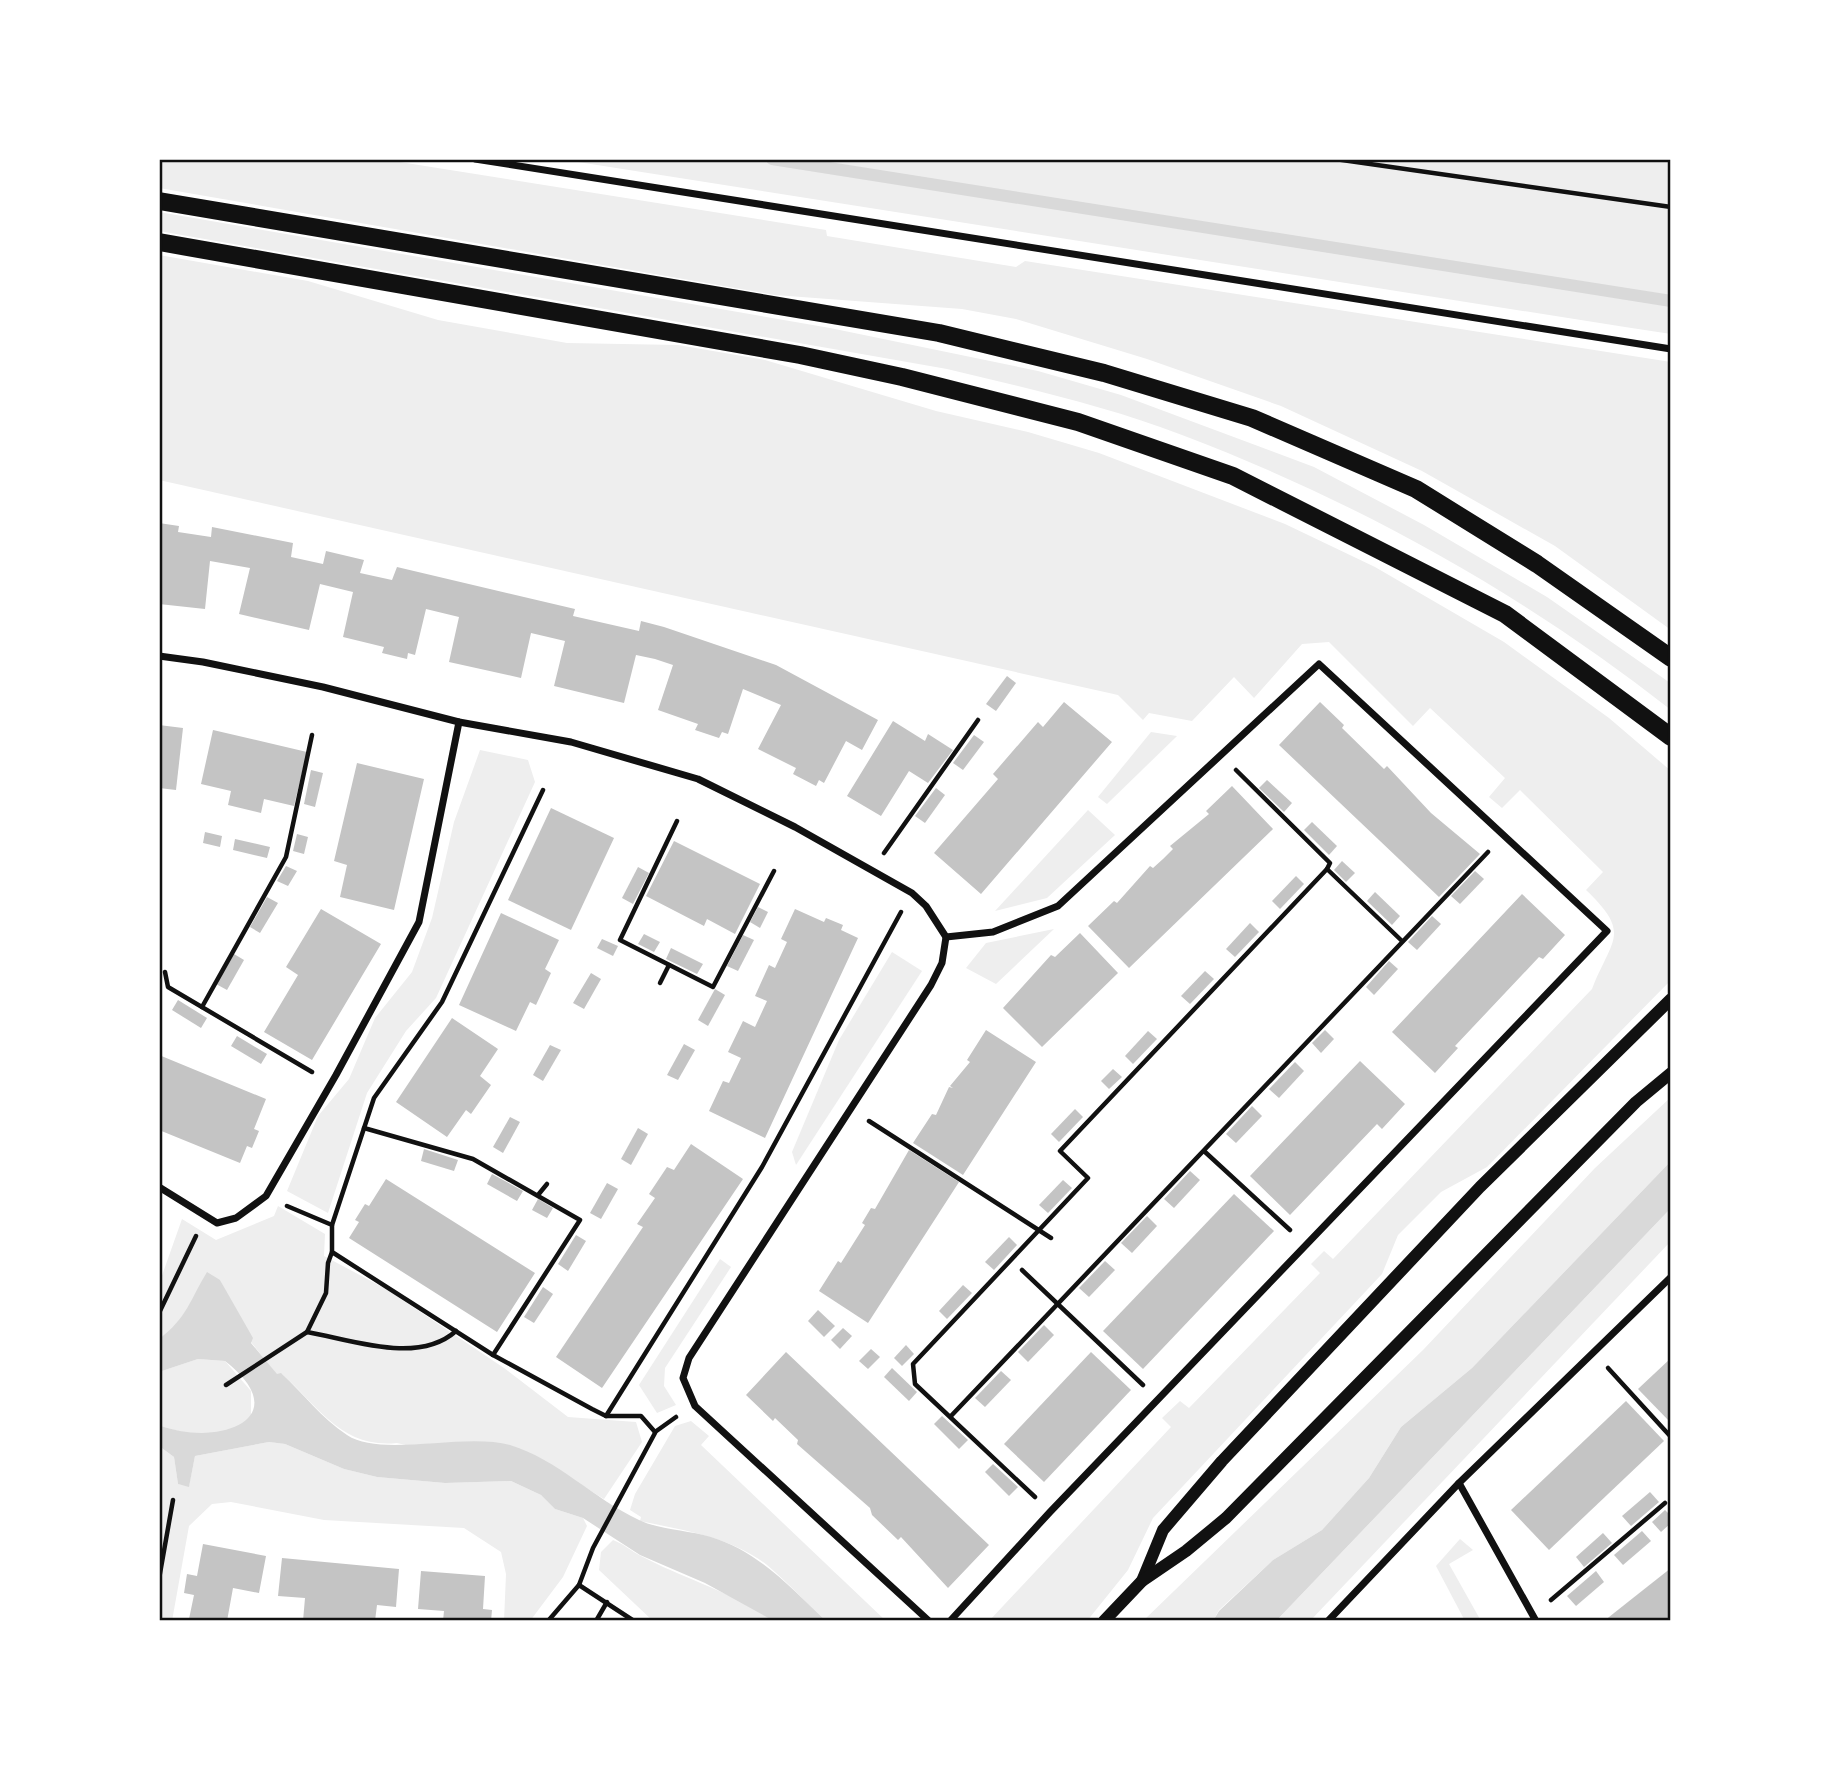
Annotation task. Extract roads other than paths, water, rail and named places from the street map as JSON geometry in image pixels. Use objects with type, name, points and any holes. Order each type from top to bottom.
[{"type":"main road","points":[[159,201],[939,333],[1116,377],[1252,418],[1416,489],[1537,564],[1671,658]]},
{"type":"main road","points":[[159,243],[800,355],[1077,422],[1233,475],[1505,614],[1671,737]]},
{"type":"street","points":[[475,159],[1671,349]]},
{"type":"street","points":[[159,656],[203,662],[323,687],[459,722],[571,742],[698,779],[912,893],[926,906],[946,937],[942,963],[931,985],[690,1358],[683,1378],[695,1406],[929,1621]]},
{"type":"street","points":[[946,937],[993,932],[1058,906],[1319,664],[1607,931],[1050,1512],[950,1621]]},
{"type":"street","points":[[159,1187],[217,1223],[236,1219],[265,1196],[331,1084],[419,922],[459,722]]},
{"type":"street","points":[[1142,1581],[1164,1530],[1222,1461],[1480,1187],[1671,999]]},
{"type":"street","points":[[1104,1621],[1142,1581],[1186,1551],[1226,1518],[1636,1102],[1671,1073]]},
{"type":"street","points":[[1328,1621],[1459,1483],[1671,1277]]},
{"type":"street","points":[[1459,1483],[1534,1618]]},
{"type":"waterway","points":[[772,159],[1671,301]]}]
